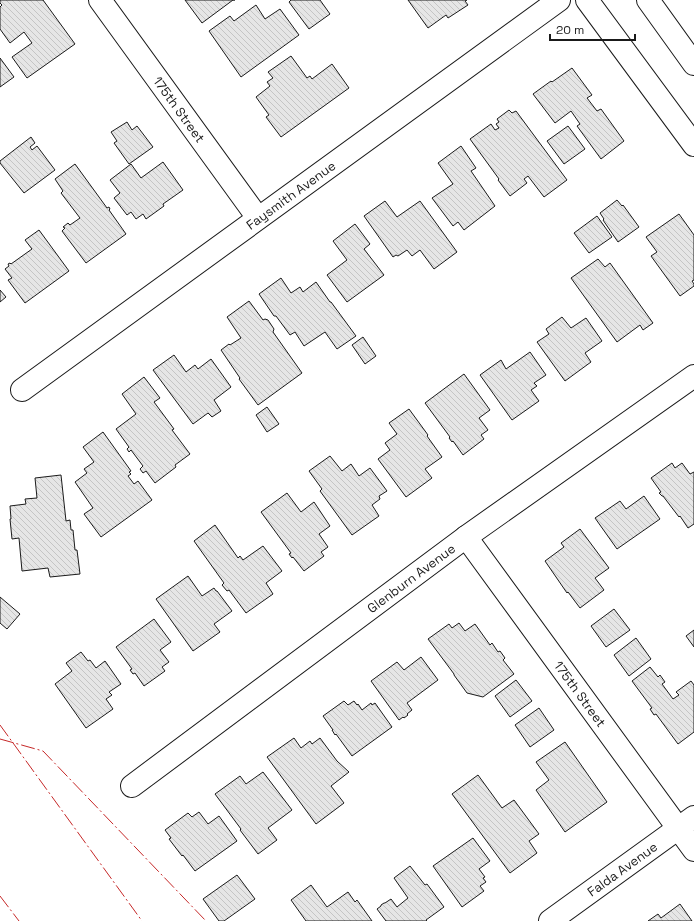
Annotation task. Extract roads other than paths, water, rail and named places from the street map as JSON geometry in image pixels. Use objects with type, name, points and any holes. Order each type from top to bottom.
[{"type":"street","name":"175th Street","points":[[100,0],[258,218]]},
{"type":"street","name":"Faysmith Avenue","points":[[22,390],[559,0]]},
{"type":"street","points":[[587,0],[694,145]]},
{"type":"street","points":[[648,0],[694,64]]},
{"type":"street","name":"Glenburn Avenue","points":[[132,786],[466,538],[694,376]]},
{"type":"street","name":"175th Street","points":[[466,538],[686,823],[694,850]]},
{"type":"street","name":"Falda Avenue","points":[[550,921],[686,823]]}]
